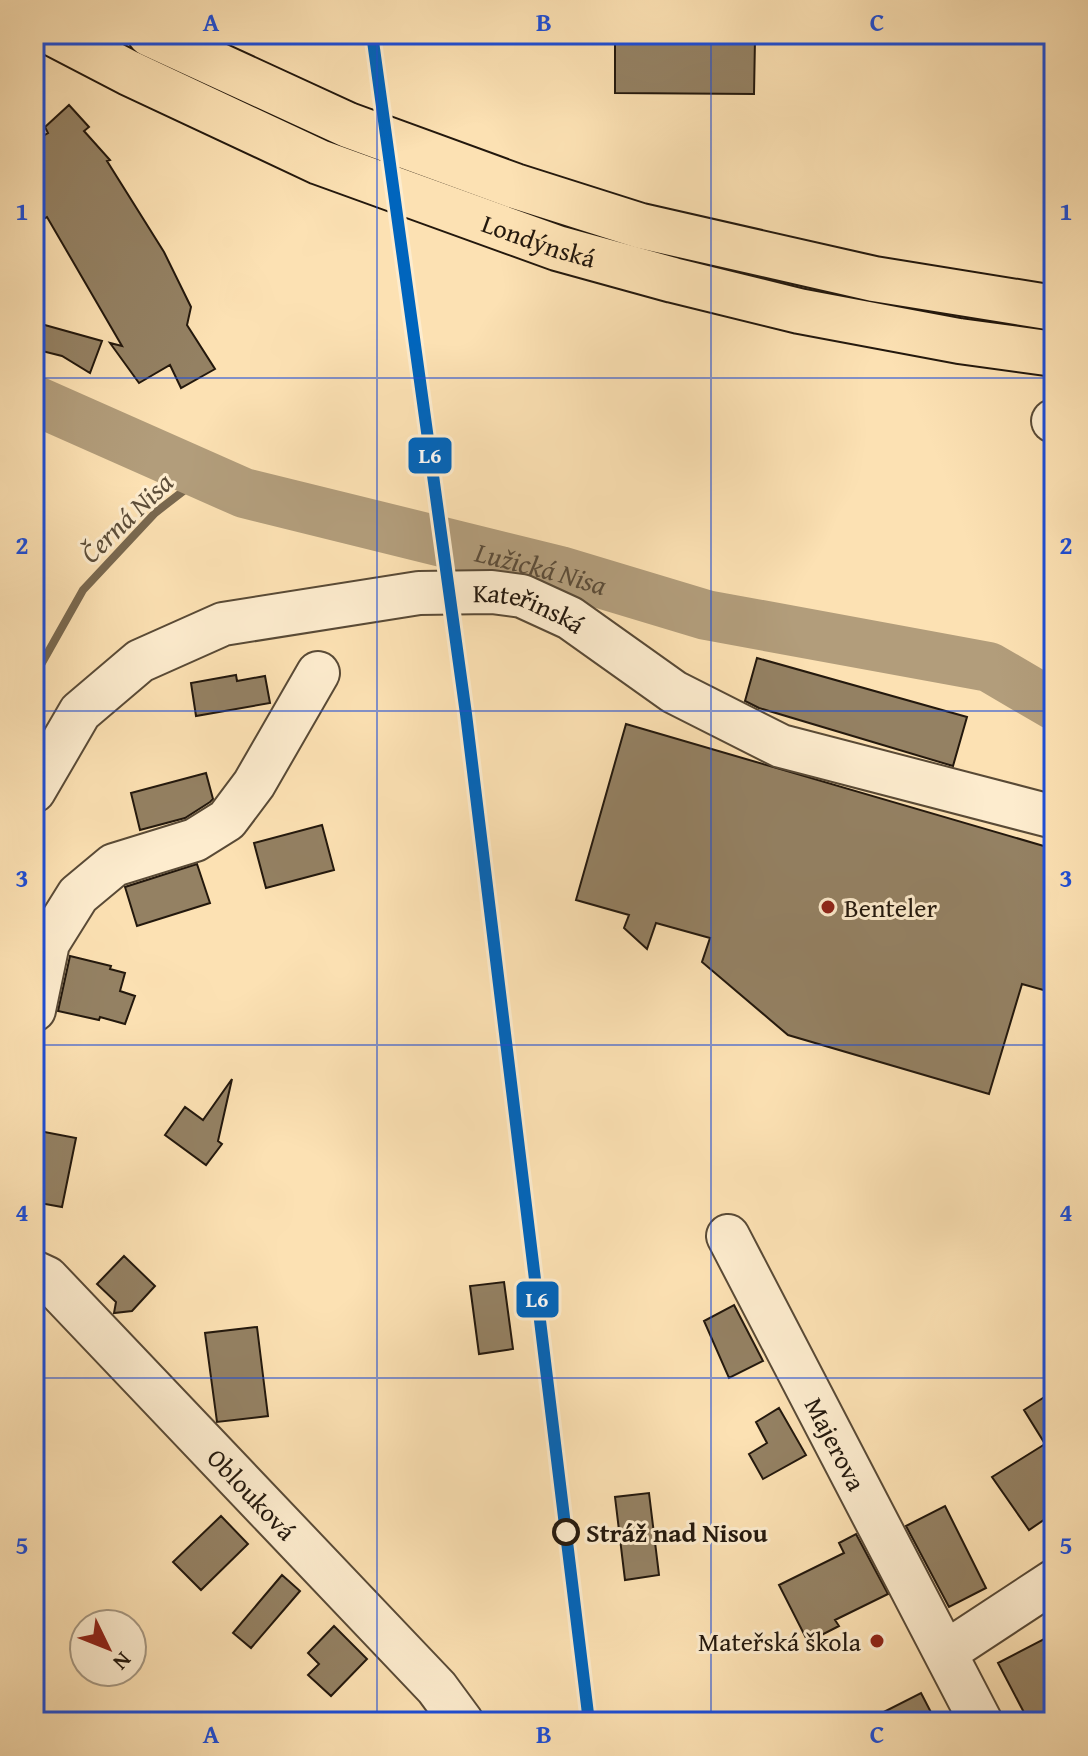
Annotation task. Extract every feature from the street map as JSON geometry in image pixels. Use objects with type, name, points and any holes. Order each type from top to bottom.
[{"type":"highway","name":"Londýnská","points":[[54,34],[129,73],[319,162],[557,248],[799,311],[959,341],[1054,354]]},
{"type":"highway","name":"Londýnská","points":[[150,34],[348,125],[515,186],[641,226],[874,279],[1054,308]]},
{"type":"street","name":"Kateřinská","points":[[34,791],[80,712],[140,661],[223,624],[419,593],[492,592],[522,596],[570,618],[674,692],[781,746],[1054,817]]},
{"type":"street","points":[[34,1010],[48,943],[78,895],[114,865],[195,840],[227,820],[254,784],[318,673]]},
{"type":"street","name":"Majerova","points":[[728,1236],[981,1722]]},
{"type":"street","name":"Oblouková","points":[[34,1272],[47,1278],[427,1676],[462,1722]]},
{"type":"street","points":[[946,1652],[1054,1581]]},
{"type":"building","points":[[615,34],[737,34],[737,39],[755,39],[754,94],[615,93]]},
{"type":"building","points":[[69,105],[89,127],[84,131],[110,160],[107,161],[164,252],[191,307],[187,325],[215,369],[181,388],[170,365],[139,383],[110,343],[122,346],[47,217],[34,224],[34,141],[48,133],[45,127]]},
{"type":"building","points":[[34,322],[102,341],[90,373],[62,356],[34,349]]},
{"type":"building","points":[[757,658],[967,717],[953,766],[759,708],[745,701]]},
{"type":"building","points":[[236,675],[237,681],[265,676],[270,703],[196,716],[191,683]]},
{"type":"building","name":"Benteler","points":[[626,724],[1054,849],[1054,993],[1022,984],[989,1094],[788,1035],[702,962],[710,938],[656,923],[647,949],[624,928],[629,915],[576,900]]},
{"type":"building","points":[[206,773],[213,799],[210,802],[185,818],[140,830],[131,793]]},
{"type":"building","points":[[322,825],[334,870],[266,888],[254,843]]},
{"type":"building","points":[[197,864],[210,903],[137,926],[125,887]]},
{"type":"building","points":[[70,956],[111,966],[110,969],[125,973],[120,991],[135,996],[125,1024],[58,1011]]},
{"type":"building","points":[[232,1079],[218,1141],[222,1144],[206,1165],[165,1135],[185,1107],[203,1120]]},
{"type":"building","points":[[34,1130],[76,1138],[62,1207],[34,1202]]},
{"type":"building","points":[[124,1256],[155,1286],[132,1311],[114,1313],[116,1302],[97,1284]]},
{"type":"building","points":[[504,1282],[513,1349],[479,1354],[470,1286]]},
{"type":"building","points":[[734,1305],[763,1361],[729,1378],[704,1321]]},
{"type":"building","points":[[257,1327],[268,1416],[217,1422],[205,1333]]},
{"type":"building","points":[[1054,1391],[1054,1513],[1029,1530],[992,1477],[1045,1444],[1024,1410]]},
{"type":"building","points":[[779,1408],[806,1455],[763,1479],[749,1454],[767,1443],[756,1422]]},
{"type":"building","points":[[649,1493],[659,1575],[625,1580],[615,1497]]},
{"type":"building","points":[[945,1506],[986,1588],[949,1607],[906,1526]]},
{"type":"building","points":[[221,1516],[248,1544],[201,1590],[173,1562]]},
{"type":"building","points":[[856,1534],[888,1594],[835,1620],[839,1626],[808,1642],[779,1585],[844,1553],[839,1543]]},
{"type":"building","points":[[282,1575],[300,1591],[251,1648],[233,1633]]},
{"type":"building","points":[[334,1626],[367,1659],[331,1696],[308,1675],[319,1664],[308,1653]]},
{"type":"building","points":[[1044,1639],[1054,1658],[1054,1722],[1029,1722],[998,1663]]},
{"type":"building","points":[[921,1693],[936,1722],[864,1722]]},
{"type":"waterway","name":"Lužická Nisa","points":[[34,400],[244,493],[560,571],[706,615],[989,667],[1054,705]]},
{"type":"waterway","name":"Černá Nisa","points":[[34,677],[83,590],[155,513],[204,475]]},
{"type":"transit line","name":"L6","points":[[372,34],[466,714],[589,1722]]},
{"type":"place","name":"Benteler","points":[[828,907]]},
{"type":"place","name":"Stráž nad Nisou","points":[[566,1532]]},
{"type":"place","name":"Mateřská škola","points":[[877,1641]]}]
